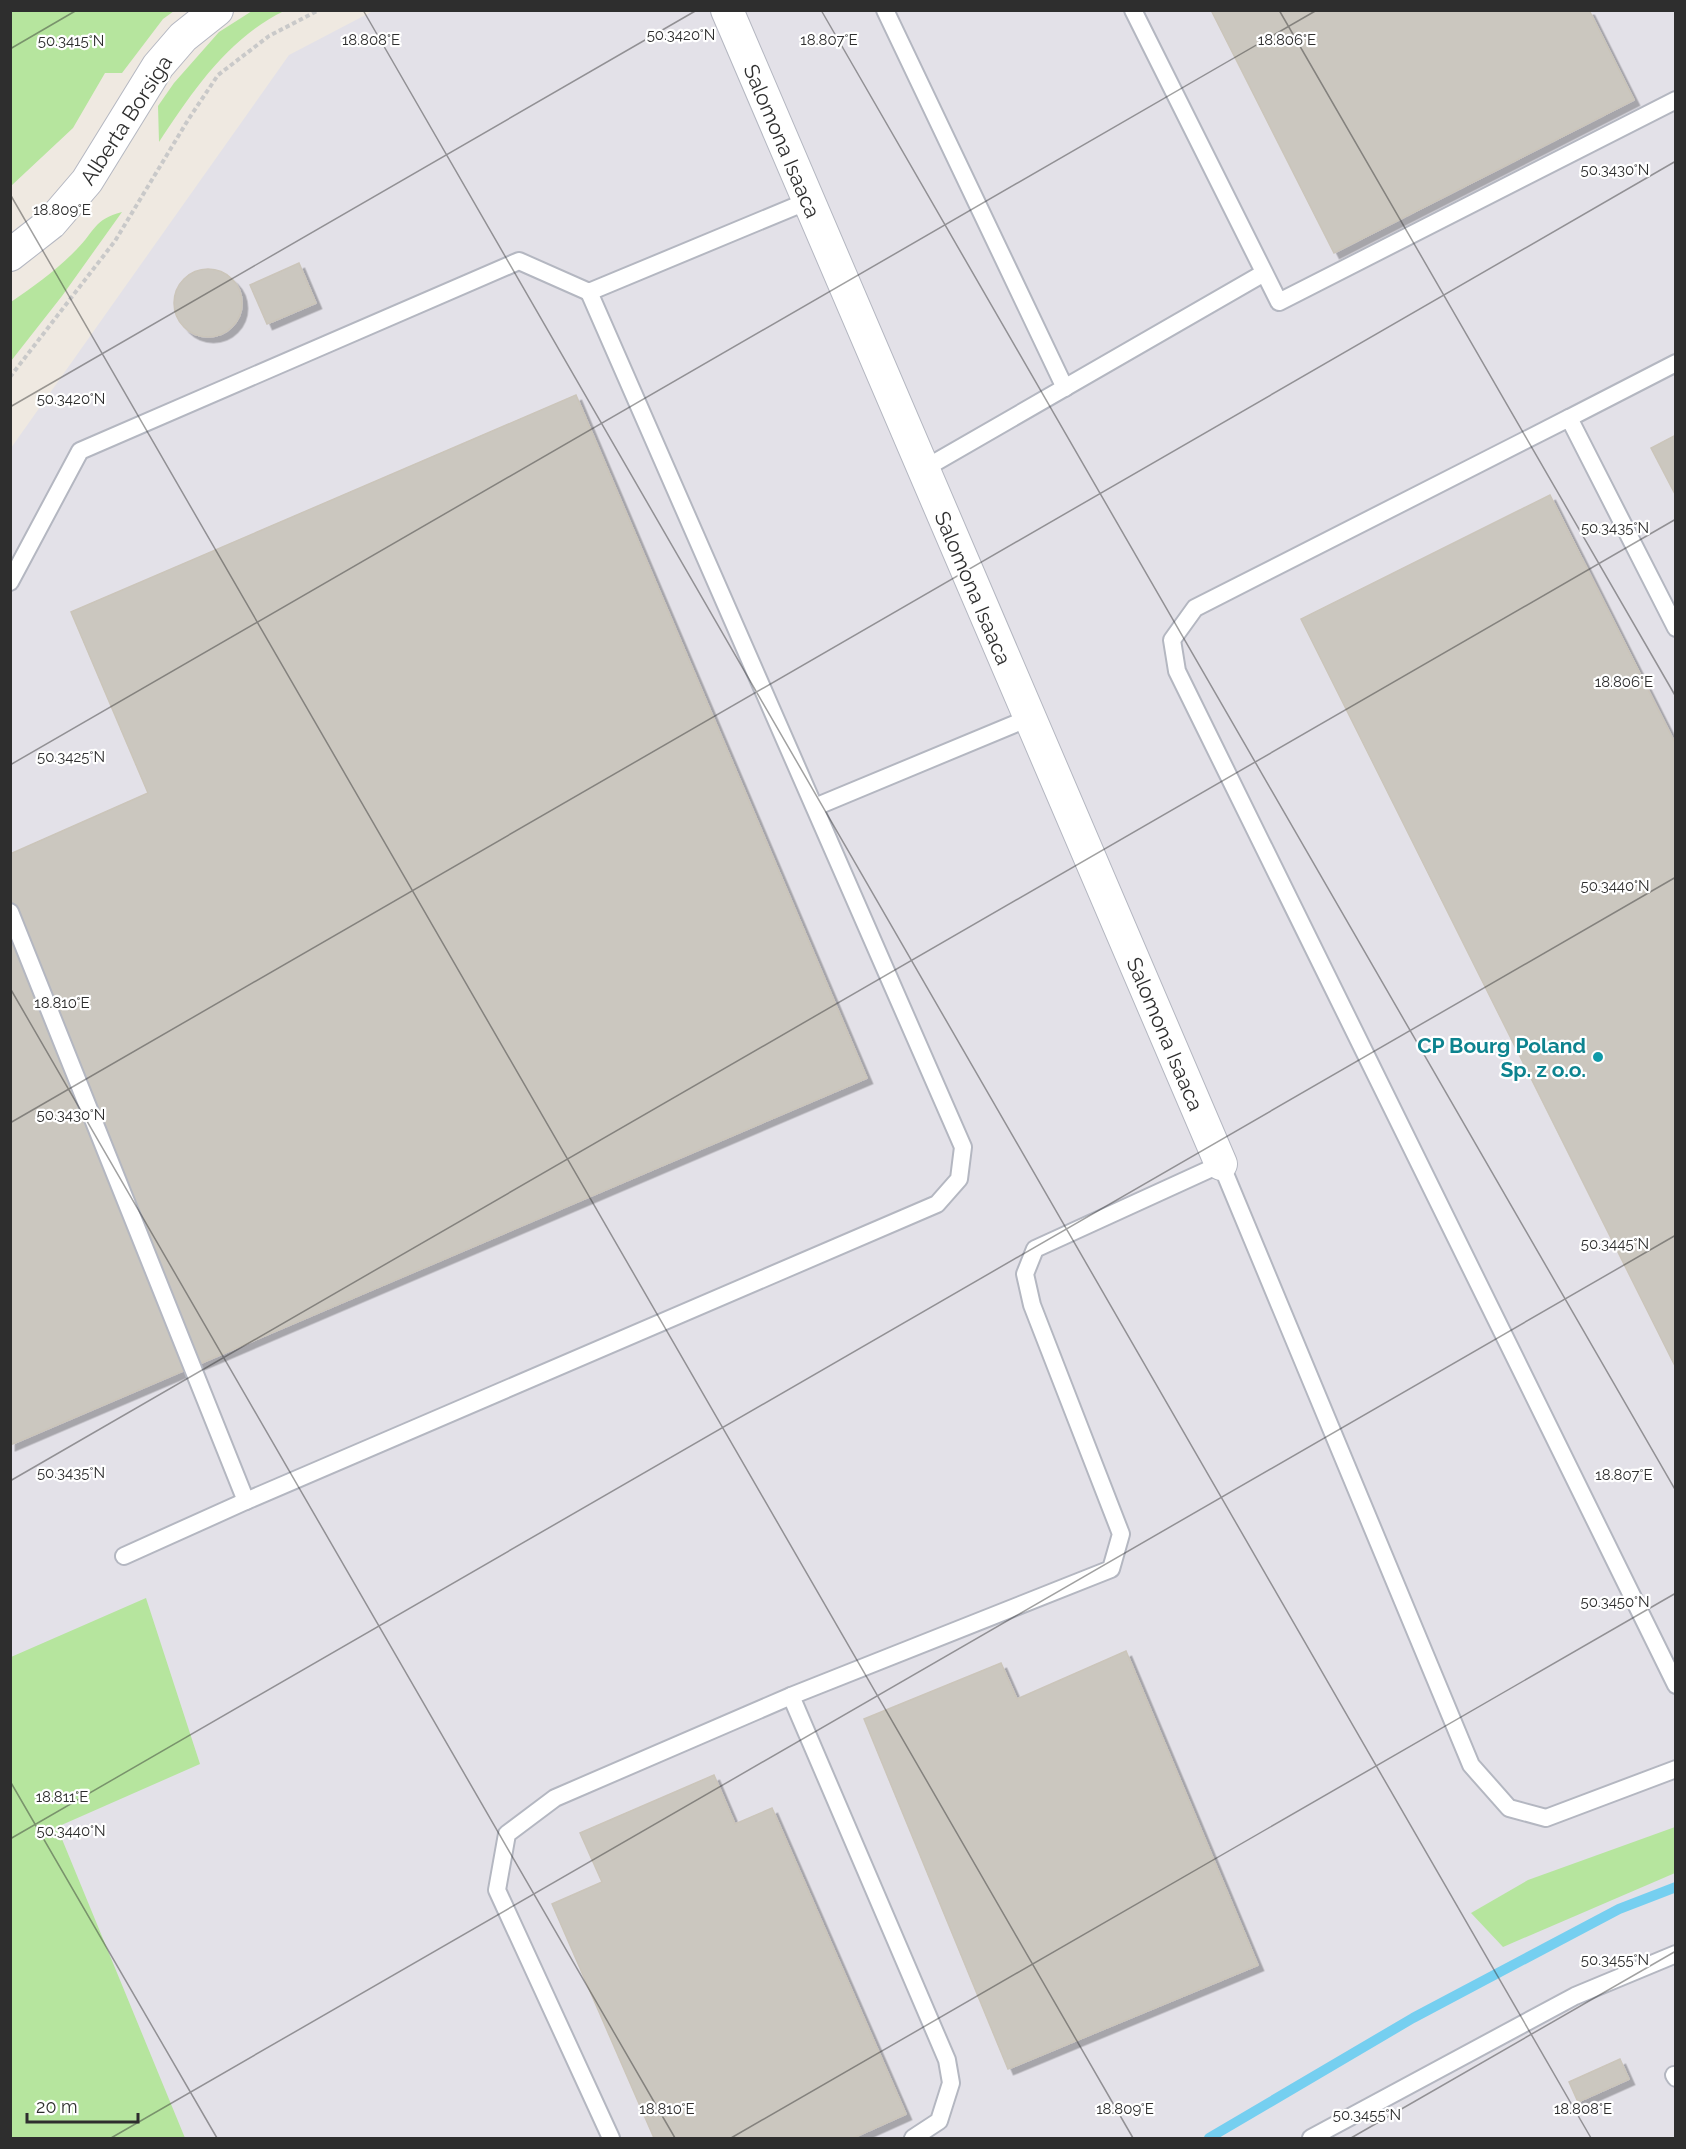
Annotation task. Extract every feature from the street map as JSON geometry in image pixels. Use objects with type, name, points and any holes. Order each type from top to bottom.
[{"type":"street","name":"Alberta Borsiga","points":[[10,255],[51,223],[87,181],[158,66],[183,37],[217,10]]},
{"type":"street","name":"Salomona Isaaca","points":[[727,10],[1221,1164]]},
{"type":"lane","points":[[885,10],[1065,388]]},
{"type":"lane","points":[[1133,10],[1279,302],[1676,99]]},
{"type":"lane","points":[[589,292],[808,201]]},
{"type":"lane","points":[[10,582],[80,451],[519,261],[589,292],[963,1147],[959,1179],[937,1204],[246,1501],[124,1556]]},
{"type":"lane","points":[[922,470],[1264,273]]},
{"type":"lane","points":[[1676,363],[1195,608],[1172,640],[1177,671],[1676,1684]]},
{"type":"lane","points":[[1569,418],[1676,628]]},
{"type":"lane","points":[[815,807],[1029,718]]},
{"type":"lane","points":[[10,912],[246,1501]]},
{"type":"lane","points":[[611,2139],[497,1890],[507,1834],[555,1798],[791,1696],[1111,1569],[1121,1534],[1032,1305],[1025,1274],[1035,1249],[1221,1164],[1471,1765],[1509,1808],[1546,1818],[1676,1769]]},
{"type":"lane","points":[[791,1696],[947,2060],[951,2083],[939,2121],[913,2139]]},
{"type":"lane","points":[[1311,2139],[1575,1996],[1676,1954]]},
{"type":"path","points":[[10,377],[116,241],[188,120],[218,75],[269,36],[319,10]]},
{"type":"shaded area","points":[[375,10],[1675,11],[1675,2138],[11,2138],[11,448],[289,55]]},
{"type":"green space","points":[[10,11],[174,11],[163,19],[122,73],[105,73],[73,128],[11,186]]},
{"type":"green space","points":[[252,11],[284,11],[264,22],[229,51],[198,86],[159,142],[158,106],[174,83],[219,32]]},
{"type":"green space","points":[[122,212],[62,296],[11,361],[11,302],[61,264],[100,222]]},
{"type":"green space","points":[[146,1598],[200,1764],[57,1827],[185,2138],[11,2138],[11,1657]]},
{"type":"green space","points":[[1675,1827],[1675,1873],[1503,1947],[1471,1913],[1528,1880]]},
{"type":"building","points":[[1211,10],[1589,10],[1634,100],[1334,253]]},
{"type":"building","points":[[299,263],[316,303],[267,324],[250,285]]},
{"type":"building","points":[[208,269],[221,272],[232,279],[239,290],[242,303],[239,316],[232,327],[221,334],[208,337],[195,334],[184,327],[177,316],[174,303],[177,290],[184,279],[195,272]]},
{"type":"building","points":[[576,395],[867,1078],[10,1445],[10,854],[148,793],[71,612]]},
{"type":"building","points":[[1676,435],[1676,496],[1651,448]]},
{"type":"building","name":"CP Bourg Poland Sp. z o.o.","points":[[1550,495],[1676,745],[1676,1368],[1301,619]]},
{"type":"building","points":[[1126,1651],[1258,1965],[1008,2069],[864,1719],[1001,1663],[1017,1699]]},
{"type":"building","points":[[714,1775],[735,1824],[772,1808],[906,2114],[853,2138],[654,2138],[552,1904],[602,1882],[580,1833]]},
{"type":"building","points":[[1620,2059],[1629,2079],[1578,2102],[1569,2082]]},
{"type":"waterway","points":[[1209,2138],[1413,2018],[1619,1909],[1676,1887]]},
{"type":"place","name":"CP Bourg Poland Sp. z o.o.","points":[[1598,1057]]}]
